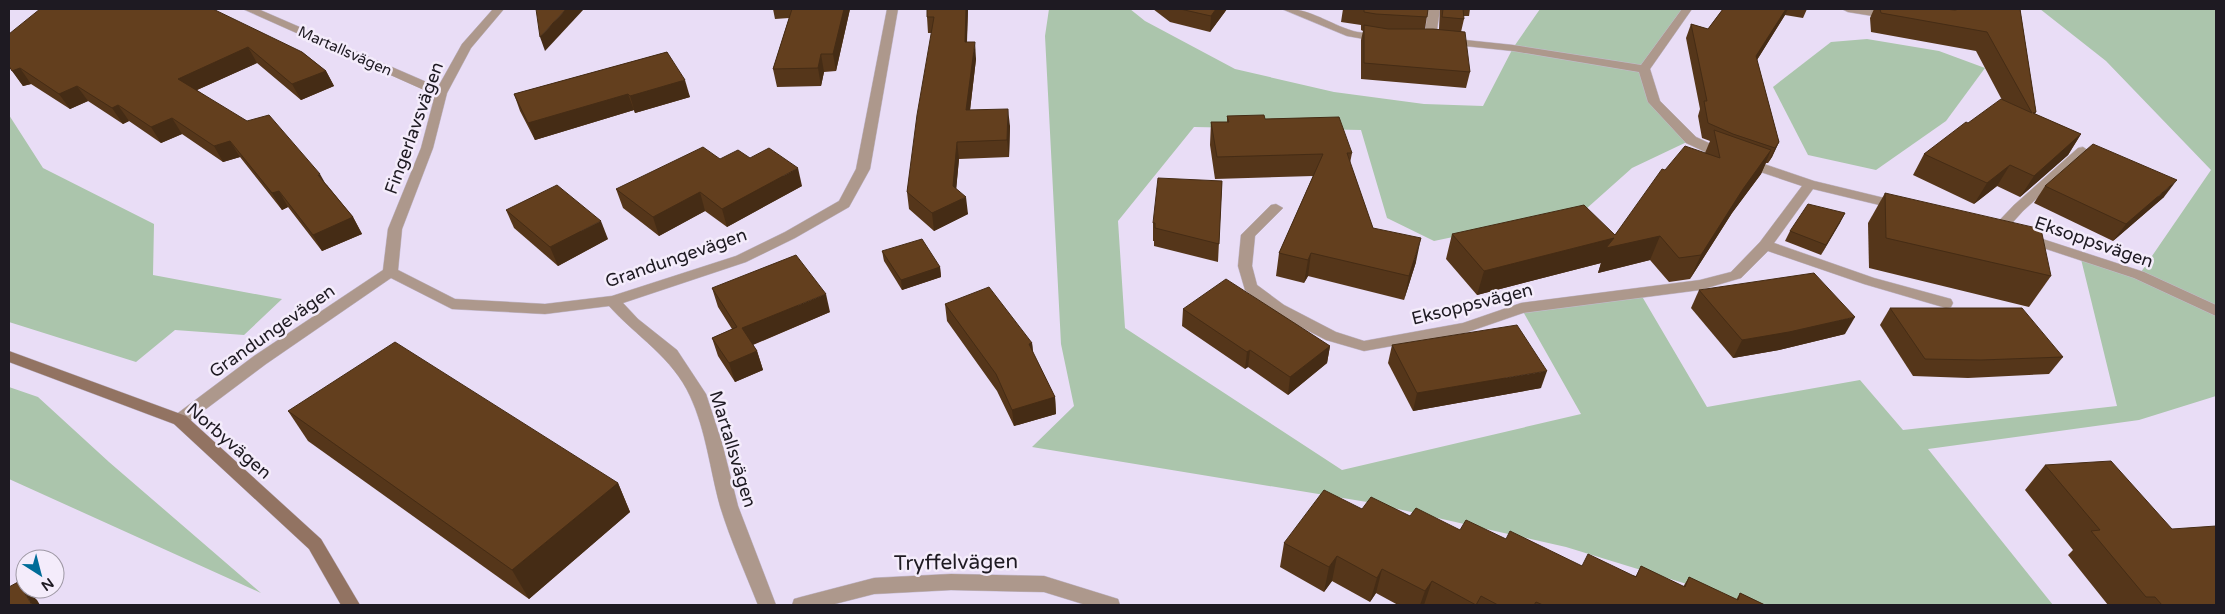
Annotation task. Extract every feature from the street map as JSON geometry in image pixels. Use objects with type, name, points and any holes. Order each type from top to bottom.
[{"type":"street","name":"Martallsvägen","points":[[249,9],[441,93]]},
{"type":"street","name":"Fingerlavsvägen","points":[[390,272],[396,229],[426,148],[441,93],[452,69],[466,46],[499,9]]},
{"type":"street","name":"Grandungevägen","points":[[180,420],[260,360],[390,272],[452,304],[545,309],[613,301],[741,259],[790,235],[844,204],[863,169],[893,9]]},
{"type":"street","points":[[1288,9],[1351,34],[1394,40]]},
{"type":"street","points":[[1434,9],[1425,40],[1513,48],[1644,69]]},
{"type":"street","points":[[1644,69],[1687,9]]},
{"type":"street","points":[[1848,9],[1906,19]]},
{"type":"street","points":[[1644,69],[1654,102],[1691,140],[1721,154],[1810,184],[1914,209]]},
{"type":"street","name":"Eksoppsvägen","points":[[2083,151],[2070,165],[2014,209],[1994,228],[2139,275],[2216,311]]},
{"type":"street","name":"Eksoppsvägen","points":[[1276,208],[1248,235],[1245,266],[1250,286],[1280,308],[1306,323],[1331,336],[1364,346],[1464,328],[1521,308],[1700,286],[1736,275],[1764,245],[1810,184]]},
{"type":"street","points":[[1764,245],[1869,281],[1946,303]]},
{"type":"street","name":"Martallsvägen","points":[[613,301],[633,323],[671,354],[698,394],[714,443],[729,506],[767,605]]},
{"type":"street","name":"Norbyvägen","points":[[9,356],[180,420],[315,544],[351,605]]},
{"type":"street","name":"Tryffelvägen","points":[[801,605],[874,586],[951,582],[1044,584],[1112,605]]},
{"type":"green space","points":[[1049,9],[1130,9],[1145,21],[1235,69],[1334,92],[1424,104],[1483,106],[1513,48],[1540,9],[1687,9],[1644,69],[1654,102],[1691,140],[1632,168],[1586,209],[1434,241],[1387,218],[1361,130],[1194,127],[1118,221],[1125,328],[1342,470],[1581,414],[1521,308],[1640,293],[1707,407],[1860,380],[1903,430],[2117,406],[2080,255],[2139,275],[2211,170],[2106,61],[2040,9],[2216,9],[2216,396],[2139,420],[1928,449],[2053,605],[1755,605],[1566,547],[1367,502],[1032,447],[1074,406],[1061,344],[1045,36]]},
{"type":"green space","points":[[1867,39],[1939,51],[1985,68],[1946,121],[1876,170],[1808,155],[1773,87],[1831,42]]},
{"type":"green space","points":[[9,115],[43,168],[154,224],[153,275],[282,299],[244,335],[175,330],[136,362],[9,322]]},
{"type":"green space","points":[[9,387],[38,397],[109,462],[261,593],[9,479]]},
{"type":"building","points":[[40,9],[213,9],[302,52],[326,71],[292,84],[248,47],[178,79],[247,121],[269,115],[320,174],[318,175],[353,217],[313,235],[279,191],[272,193],[230,141],[214,146],[172,118],[151,127],[118,105],[112,108],[77,86],[59,94],[20,68],[12,71],[9,66],[9,34]]},
{"type":"building","points":[[536,9],[566,9],[540,37]]},
{"type":"building","points":[[792,9],[844,9],[833,54],[821,54],[818,68],[773,69]]},
{"type":"building","points":[[927,9],[966,9],[965,42],[975,42],[966,110],[1008,109],[1007,140],[957,142],[953,186],[966,197],[932,213],[907,192],[917,115],[934,17],[927,17]]},
{"type":"building","points":[[1180,9],[1216,9],[1211,16]]},
{"type":"building","points":[[1364,9],[1428,9],[1427,17],[1376,14],[1364,12]]},
{"type":"building","points":[[1443,9],[1463,9],[1464,19],[1442,17]]},
{"type":"building","points":[[1723,9],[1786,9],[1756,56],[1779,142],[1775,148],[1733,134],[1708,123],[1704,101],[1707,101],[1691,24],[1708,29]]},
{"type":"building","points":[[1880,9],[2020,9],[2036,112],[2033,113],[2081,134],[2034,176],[2010,165],[1987,183],[1924,154],[1966,122],[1968,123],[2001,99],[2032,113],[1987,32],[1881,13]]},
{"type":"building","points":[[1364,25],[1388,29],[1433,29],[1465,32],[1470,72],[1364,63]]},
{"type":"building","points":[[667,52],[685,80],[630,96],[628,94],[528,123],[514,94]]},
{"type":"building","points":[[1264,115],[1265,119],[1339,117],[1352,153],[1347,153],[1373,228],[1421,238],[1409,276],[1311,253],[1308,260],[1279,253],[1323,154],[1217,157],[1211,122],[1229,122],[1227,116]]},
{"type":"building","points":[[1714,130],[1771,150],[1743,189],[1701,255],[1679,258],[1660,236],[1606,248],[1614,238],[1484,271],[1452,234],[1584,205],[1615,235],[1662,169],[1665,170],[1685,146],[1720,158]]},
{"type":"building","points":[[2093,144],[2177,180],[2126,224],[2045,186]]},
{"type":"building","points":[[703,147],[720,159],[738,150],[750,158],[769,148],[798,168],[722,209],[700,192],[653,217],[616,189]]},
{"type":"building","points":[[1158,178],[1222,181],[1219,244],[1155,228],[1155,223],[1153,223]]},
{"type":"building","points":[[557,185],[601,221],[550,247],[506,210]]},
{"type":"building","points":[[1885,193],[2041,229],[2051,276],[1886,238]]},
{"type":"building","points":[[1808,204],[1845,213],[1826,245],[1790,231]]},
{"type":"building","points":[[922,239],[940,267],[901,280],[882,251]]},
{"type":"building","points":[[796,255],[826,294],[742,328],[757,351],[729,363],[712,338],[737,327],[712,288]]},
{"type":"building","points":[[1814,273],[1855,317],[1789,332],[1742,340],[1699,290]]},
{"type":"building","points":[[1226,279],[1330,346],[1290,377],[1250,350],[1247,352],[1183,309]]},
{"type":"building","points":[[989,287],[1032,343],[1029,344],[1055,397],[1012,410],[996,374],[945,304]]},
{"type":"building","points":[[1890,308],[2022,308],[2063,357],[1981,360],[1925,359]]},
{"type":"building","points":[[1517,325],[1547,371],[1417,393],[1392,345]]},
{"type":"building","points":[[395,342],[618,483],[512,570],[288,411]]},
{"type":"building","points":[[2111,461],[2172,529],[2216,526],[2216,605],[2162,605],[2155,597],[2146,597],[2091,531],[2100,530],[2045,465]]},
{"type":"building","points":[[1324,490],[1362,509],[1371,497],[1410,516],[1416,508],[1460,530],[1466,520],[1506,539],[1510,531],[1582,566],[1588,554],[1636,577],[1641,566],[1685,587],[1689,577],[1738,600],[1740,593],[1765,605],[1543,605],[1536,602],[1534,605],[1498,605],[1481,596],[1476,605],[1432,581],[1425,591],[1382,569],[1377,578],[1337,556],[1329,567],[1284,543]]},
{"type":"building","points":[[15,584],[15,599],[28,599],[32,605],[9,605],[9,587]]}]
